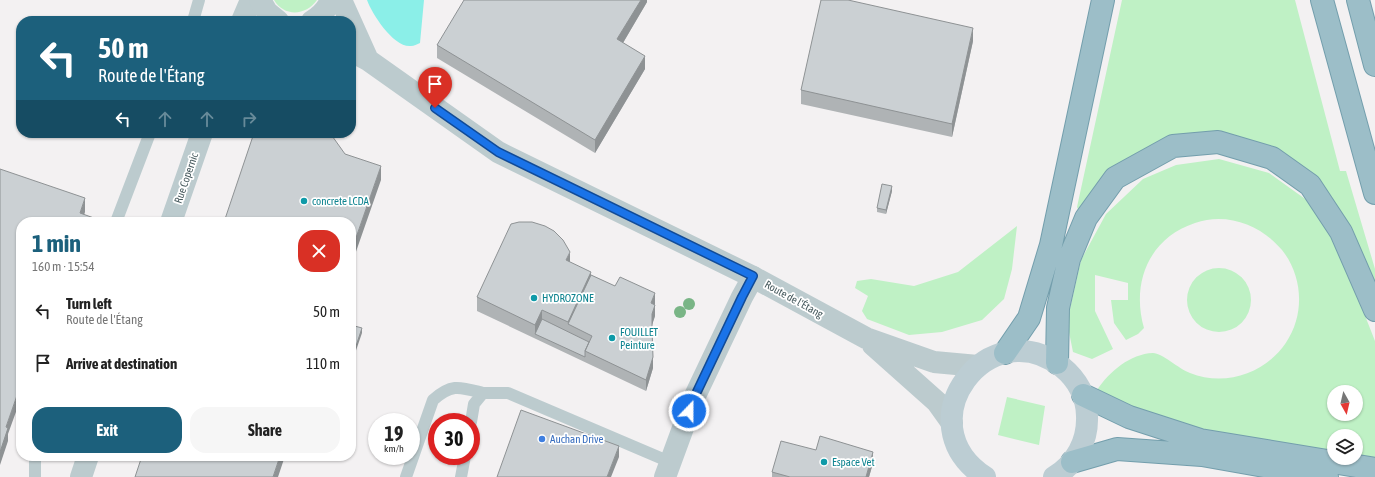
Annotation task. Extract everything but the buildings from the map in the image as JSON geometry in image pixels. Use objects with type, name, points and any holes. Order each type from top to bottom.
[{"type":"highway","points":[[1005,353],[1029,318],[1051,245],[1103,0]]},
{"type":"highway","points":[[1322,0],[1375,193]]},
{"type":"highway","points":[[1358,0],[1375,65]]},
{"type":"highway","points":[[1057,363],[1058,308],[1069,258],[1086,218],[1115,178],[1173,146],[1218,142],[1272,158],[1310,185],[1341,232],[1375,310]]},
{"type":"highway","points":[[1083,395],[1129,417],[1200,440],[1375,469]]},
{"type":"highway","points":[[1061,472],[1117,449],[1202,455],[1327,477]]},
{"type":"main road","points":[[976,473],[959,450],[956,442],[952,423],[952,414],[956,396],[965,379],[978,366],[995,356],[1023,351],[1045,356],[1057,363],[1073,377],[1083,395],[1087,412],[1087,430],[1082,447],[1061,472]]},
{"type":"street","points":[[244,16],[250,0]]},
{"type":"street","points":[[260,0],[267,12],[272,16]]},
{"type":"street","points":[[318,16],[328,7],[331,0]]},
{"type":"street","name":"Route de l'Étang","points":[[341,0],[346,16]]},
{"type":"street","name":"Route de l'Étang","points":[[356,44],[360,56],[498,152],[753,276],[866,338]]},
{"type":"street","name":"Rue Copernic","points":[[172,217],[200,138]]},
{"type":"street","points":[[667,469],[694,398],[753,276]]},
{"type":"street","points":[[866,338],[934,362],[978,366]]},
{"type":"street","points":[[866,338],[937,402],[952,423]]},
{"type":"street","points":[[81,477],[86,461]]},
{"type":"lane","points":[[195,16],[199,0]]},
{"type":"lane","points":[[118,217],[148,138]]},
{"type":"lane","points":[[406,477],[433,400],[443,391],[460,387],[483,393],[508,393],[667,469]]},
{"type":"lane","points":[[472,413],[474,404],[483,393]]},
{"type":"lane","points":[[35,461],[35,477]]},
{"type":"lane","points":[[461,477],[463,465]]},
{"type":"green space","points":[[274,0],[317,0],[301,12],[289,12],[278,6]]},
{"type":"green space","points":[[1122,0],[1295,0],[1340,171],[1346,171],[1375,269],[1375,290],[1307,173],[1182,140],[1080,214],[1077,207]]},
{"type":"green space","points":[[1219,159],[1269,173],[1308,201],[1338,247],[1375,341],[1375,460],[1363,458],[1363,429],[1327,429],[1327,453],[1225,439],[1154,419],[1097,390],[1108,376],[1121,365],[1136,357],[1153,353],[1190,373],[1206,377],[1223,378],[1239,376],[1268,362],[1280,350],[1289,337],[1298,312],[1298,284],[1292,266],[1282,250],[1274,241],[1243,223],[1219,219],[1207,220],[1195,223],[1179,230],[1166,239],[1155,251],[1147,264],[1142,279],[1140,295],[1144,328],[1138,334],[1126,340],[1114,323],[1111,300],[1128,300],[1128,283],[1095,275],[1095,311],[1113,349],[1092,359],[1073,352],[1067,322],[1081,260],[1106,214],[1143,179],[1176,165]]},
{"type":"green space","points":[[1017,226],[1012,269],[1004,299],[982,320],[942,332],[909,335],[867,319],[862,311],[868,296],[855,288],[857,281],[871,279],[914,286],[958,272]]},
{"type":"green space","points":[[1213,268],[1225,268],[1242,277],[1249,288],[1251,300],[1249,312],[1242,323],[1225,332],[1213,332],[1201,327],[1192,318],[1187,306],[1187,294],[1192,282],[1201,273]]},
{"type":"green space","points":[[1007,397],[1045,406],[1039,445],[998,435]]},
{"type":"water","points":[[367,0],[424,0],[420,43],[411,46],[398,42],[384,29]]},
{"type":"place","name":"concrete LCDA","points":[[304,201]]},
{"type":"place","name":"HYDROZONE","points":[[534,298]]},
{"type":"place","name":"FOUILLET Peinture","points":[[612,338]]},
{"type":"place","name":"Auchan Drive","points":[[542,439]]},
{"type":"place","name":"Espace Vet","points":[[824,462]]},
{"type":"route","points":[[435,108],[498,152],[753,276],[689,411]]}]
